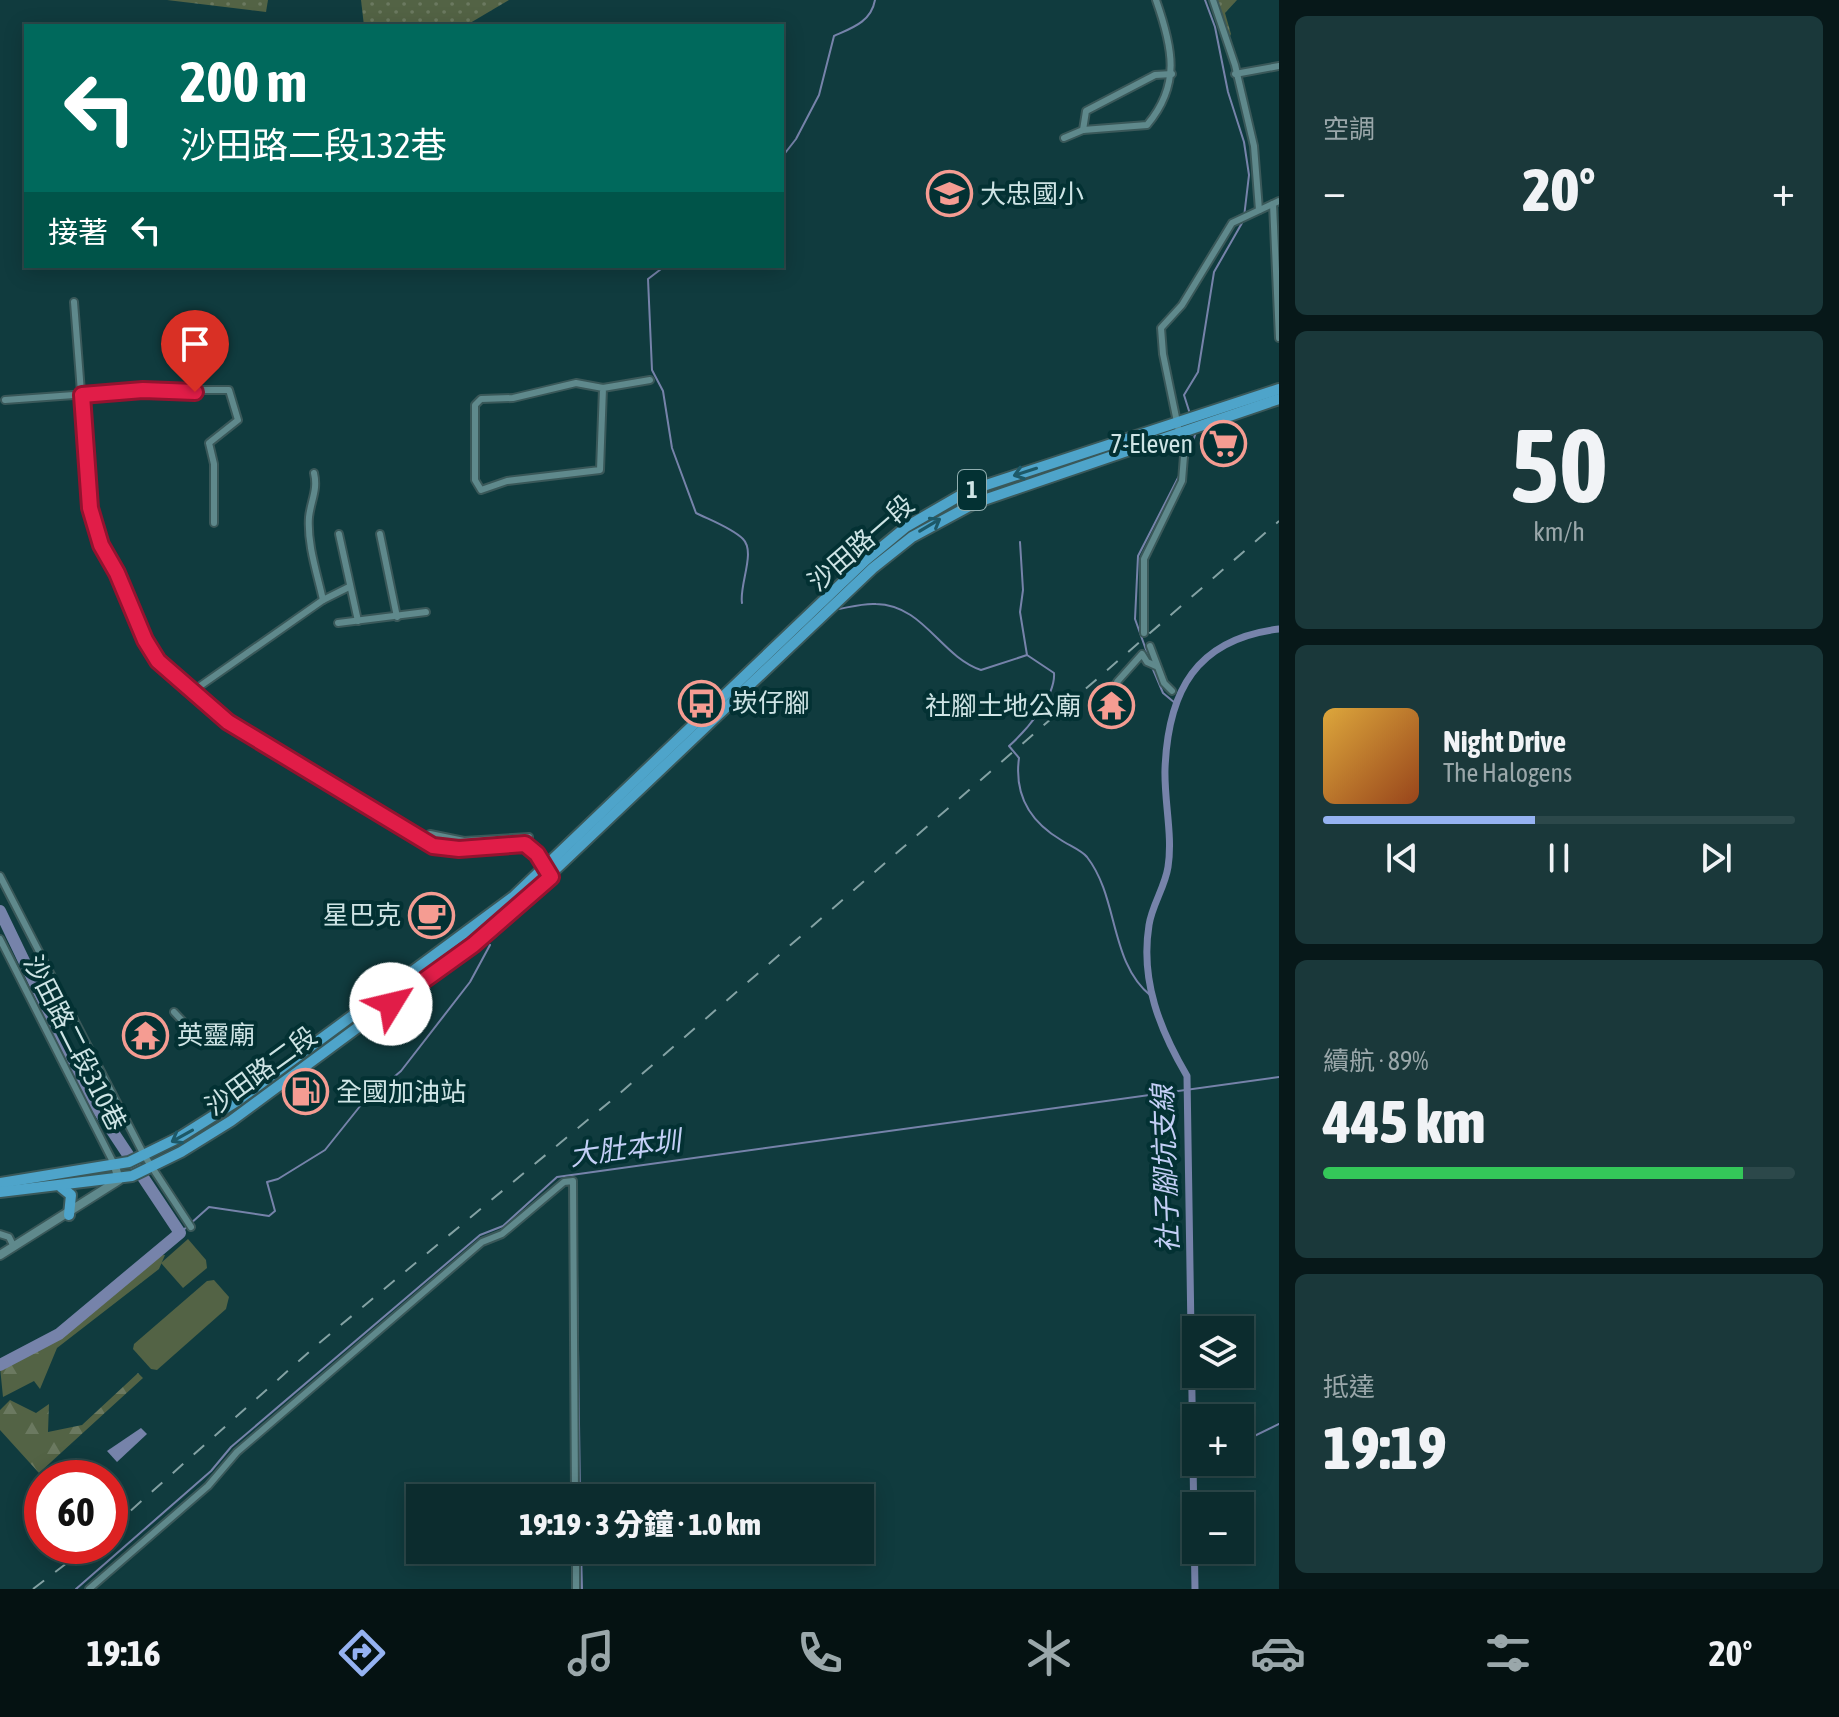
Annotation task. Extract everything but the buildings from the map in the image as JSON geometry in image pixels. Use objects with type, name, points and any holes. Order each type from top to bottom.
[{"type":"main road","name":"1","points":[[1200,420],[1279,389]]},
{"type":"main road","name":"1","points":[[1180,426],[1279,399]]},
{"type":"main road","name":"沙田路一段","points":[[804,627],[873,568],[937,521],[1004,492],[1180,426]]},
{"type":"main road","name":"沙田路二段","points":[[115,1166],[191,1131],[237,1101],[466,934],[545,867],[804,627]]},
{"type":"main road","name":"沙田路二段","points":[[119,1180],[148,1169],[243,1113],[473,945],[551,877],[804,627]]},
{"type":"main road","name":"1","points":[[0,1183],[115,1166]]},
{"type":"main road","name":"1","points":[[0,1192],[119,1180]]},
{"type":"main road","points":[[61,1187],[71,1195],[69,1215]]},
{"type":"street","points":[[1064,138],[1083,130],[1147,125],[1165,104],[1172,74],[1156,0]]},
{"type":"street","points":[[1213,0],[1235,65],[1254,146],[1259,210]]},
{"type":"street","points":[[1235,74],[1279,66]]},
{"type":"street","points":[[1083,130],[1086,111],[1155,75],[1172,74]]},
{"type":"street","points":[[1144,633],[1144,559],[1182,481],[1184,445],[1163,354],[1161,328],[1182,305],[1232,223],[1276,203],[1279,338]]},
{"type":"street","points":[[74,302],[90,508],[101,545],[117,573],[145,640],[158,661],[228,722],[433,846],[459,849],[525,844],[551,877]]},
{"type":"street","points":[[603,388],[600,470],[507,481],[481,490],[475,480],[475,405],[481,399],[513,398],[576,383],[603,388],[650,380]]},
{"type":"street","points":[[5,400],[229,390],[238,420],[209,443],[214,464],[214,523]]},
{"type":"street","points":[[314,473],[318,487],[309,514],[309,533],[323,600]]},
{"type":"street","points":[[339,534],[358,621]]},
{"type":"street","points":[[380,534],[397,617]]},
{"type":"street","points":[[193,691],[323,600],[349,587]]},
{"type":"street","points":[[338,623],[426,612]]},
{"type":"street","points":[[1150,646],[1156,666],[1172,691]]},
{"type":"street","points":[[1120,701],[1117,682],[1142,654],[1147,662],[1156,666]]},
{"type":"street","points":[[430,834],[464,841],[529,837]]},
{"type":"street","points":[[0,876],[136,1158],[148,1169],[191,1227]]},
{"type":"street","name":"沙田路二段310巷","points":[[0,939],[37,1018],[115,1166]]},
{"type":"street","points":[[174,1012],[191,1030]]},
{"type":"street","points":[[115,1166],[119,1180]]},
{"type":"street","name":"沙田路二段","points":[[0,1255],[69,1215],[119,1180]]},
{"type":"street","points":[[89,1589],[208,1486],[237,1452],[482,1242],[502,1234],[564,1182],[573,1181],[575,1484]]},
{"type":"street","points":[[0,1234],[9,1237],[14,1247]]},
{"type":"street","points":[[576,1564],[576,1589]]},
{"type":"green space","points":[[167,0],[268,0],[266,12]]},
{"type":"green space","points":[[361,0],[509,0],[468,24],[364,24]]},
{"type":"green space","points":[[1211,0],[1237,0],[1225,13],[1231,34],[1228,40]]},
{"type":"green space","points":[[188,1239],[206,1260],[207,1268],[183,1288],[161,1263]]},
{"type":"green space","points":[[165,1255],[159,1269],[57,1348],[40,1389],[34,1381],[3,1397],[0,1367],[46,1343],[150,1256]]},
{"type":"green space","points":[[214,1280],[229,1297],[226,1309],[157,1370],[151,1369],[133,1349],[134,1344],[207,1281]]},
{"type":"green space","points":[[138,1373],[143,1378],[53,1460],[27,1460],[0,1430],[0,1410],[10,1400],[36,1413],[49,1404],[48,1432],[82,1425]]},
{"type":"water","points":[[141,1428],[147,1434],[119,1460],[107,1451]]},
{"type":"waterway","points":[[784,154],[796,139],[819,95],[834,36],[865,19],[875,0]]},
{"type":"waterway","points":[[1205,0],[1215,27],[1228,92],[1244,142],[1249,175],[1244,217]]},
{"type":"waterway","points":[[1190,414],[1184,395],[1198,372],[1214,272],[1242,223]]},
{"type":"waterway","points":[[662,268],[648,279],[652,370],[663,391],[672,448],[696,513],[733,531],[747,545],[742,603]]},
{"type":"waterway","points":[[1187,459],[1196,432]]},
{"type":"waterway","points":[[1150,661],[1135,619],[1138,556],[1181,472]]},
{"type":"waterway","points":[[1020,542],[1023,590],[1020,612],[1027,655]]},
{"type":"waterway","points":[[839,609],[871,604],[893,607],[907,613],[954,654],[981,670],[1027,655],[1054,673],[1045,702],[1009,746],[1019,758],[1022,795],[1026,806],[1040,824],[1087,857],[1105,891],[1128,966],[1151,996]]},
{"type":"waterway","name":"社子腳坑支線","points":[[1195,1589],[1187,1076],[1168,1041],[1154,1004],[1147,946],[1151,918],[1168,867],[1167,741],[1181,693],[1207,657],[1227,644],[1250,635],[1279,629]]},
{"type":"waterway","points":[[1152,667],[1163,693],[1175,703]]},
{"type":"waterway","points":[[0,911],[89,1096],[180,1233],[59,1334],[0,1365]]},
{"type":"waterway","points":[[180,1233],[209,1207],[269,1216],[275,1211],[267,1182],[278,1179],[325,1150],[361,1105],[401,1071],[470,982],[490,945]]},
{"type":"waterway","name":"大肚本圳","points":[[76,1589],[211,1471],[231,1447],[480,1235],[503,1226],[557,1177],[1279,1077]]},
{"type":"waterway","points":[[577,1274],[580,1484]]},
{"type":"waterway","points":[[1254,1436],[1279,1424]]},
{"type":"waterway","points":[[581,1564],[582,1589]]},
{"type":"railway","points":[[128,1513],[318,1344],[619,1094],[1279,521]]},
{"type":"railway","points":[[33,1589],[66,1564]]},
{"type":"place","name":"大忠國小","points":[[949,194]]},
{"type":"place","name":"7-Eleven","points":[[1224,444]]},
{"type":"place","name":"崁仔腳","points":[[701,703]]},
{"type":"place","name":"社腳土地公廟","points":[[1112,706]]},
{"type":"place","name":"星巴克","points":[[432,915]]},
{"type":"place","name":"英靈廟","points":[[146,1035]]},
{"type":"place","name":"全國加油站","points":[[305,1092]]},
{"type":"route","points":[[195,392],[143,390],[82,395],[90,508],[101,545],[117,573],[145,640],[158,661],[228,722],[433,846],[459,849],[525,844],[537,854],[551,877],[473,945],[391,1004]]}]
